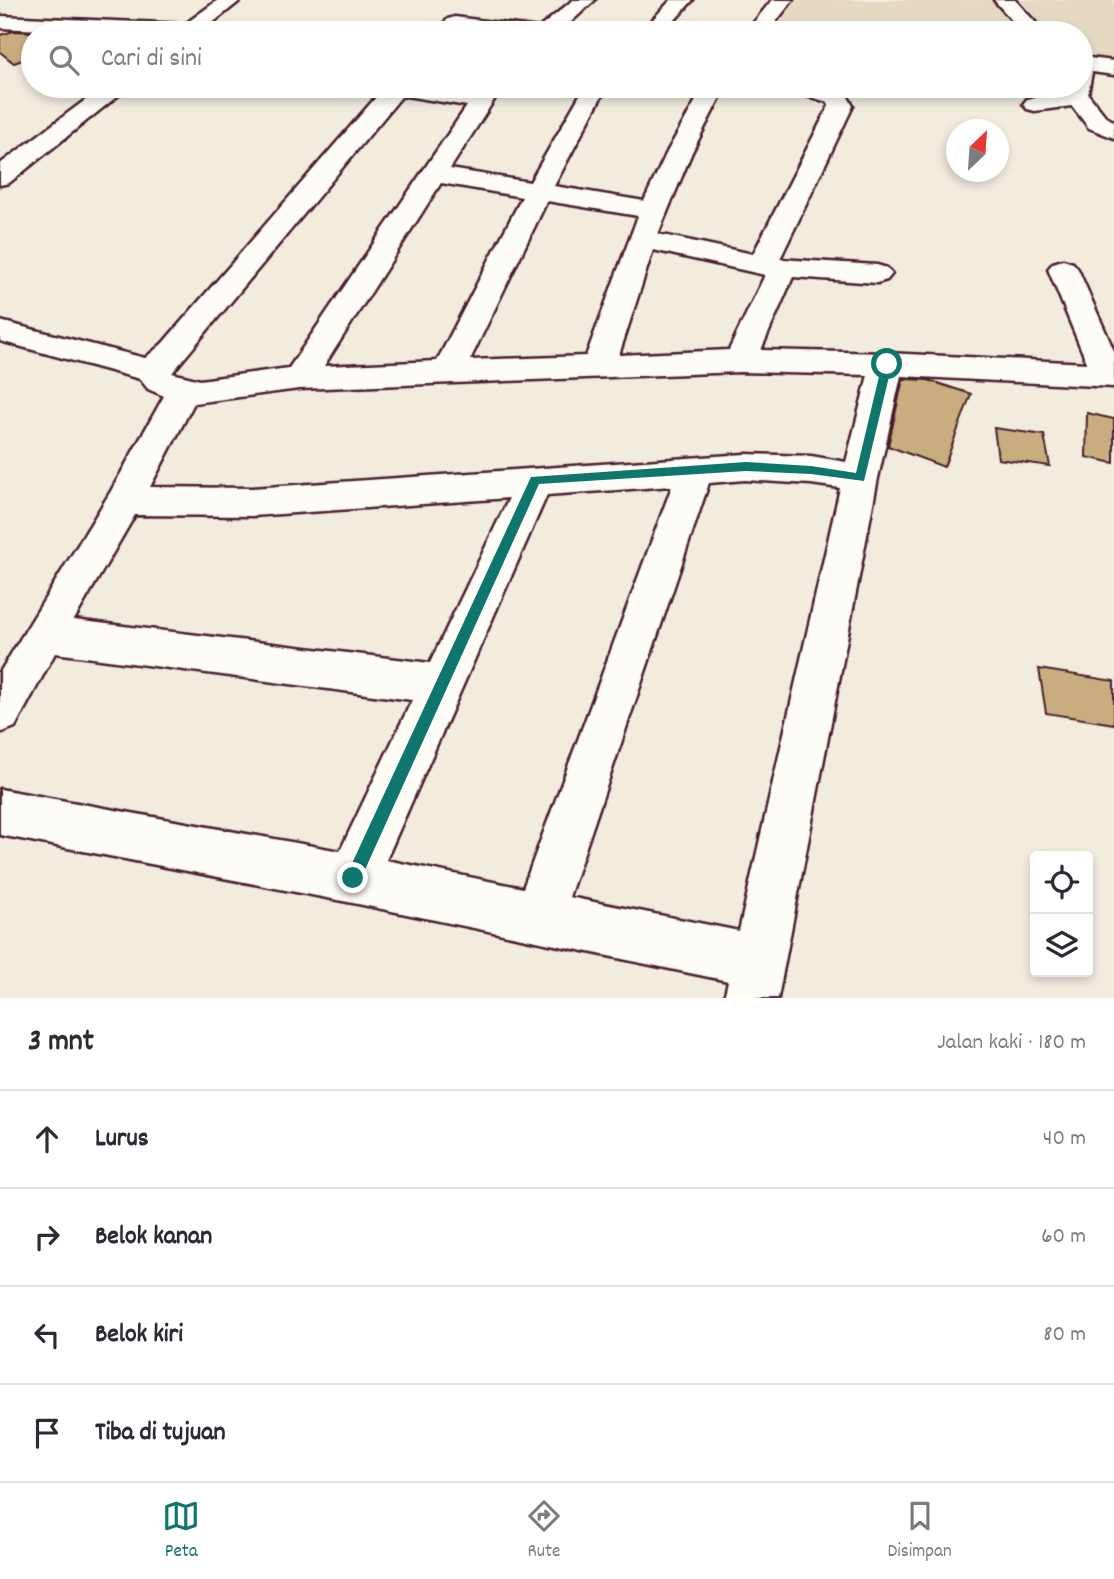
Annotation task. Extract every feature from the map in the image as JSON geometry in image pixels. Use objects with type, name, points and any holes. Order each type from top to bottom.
[{"type":"street","points":[[203,21],[231,0]]},
{"type":"street","points":[[560,21],[584,0]]},
{"type":"street","points":[[663,21],[683,0]]},
{"type":"street","points":[[766,21],[783,0]]},
{"type":"street","points":[[1004,0],[1023,21]]},
{"type":"street","points":[[0,22],[21,23]]},
{"type":"street","points":[[1093,65],[1114,68]]},
{"type":"street","points":[[0,177],[102,98]]},
{"type":"street","points":[[151,371],[173,352],[388,98]]},
{"type":"street","points":[[299,378],[484,98]]},
{"type":"street","points":[[448,372],[536,191],[589,98]]},
{"type":"street","points":[[598,366],[654,211],[708,98]]},
{"type":"street","points":[[740,361],[772,266],[841,106],[838,98]]},
{"type":"street","points":[[1035,104],[1069,98]]},
{"type":"street","points":[[1078,98],[1098,123],[1114,131]]},
{"type":"street","points":[[11,142],[44,142]]},
{"type":"street","points":[[434,174],[654,211]]},
{"type":"street","points":[[644,240],[772,266],[877,274]]},
{"type":"street","points":[[0,331],[151,371],[160,381],[184,391],[214,391],[299,378],[740,361],[887,364],[1112,376],[1063,269]]},
{"type":"street","points":[[0,812],[353,878],[537,917],[755,979],[860,478],[887,364]]},
{"type":"street","points":[[0,713],[124,501],[184,391]]},
{"type":"street","points":[[124,501],[252,502],[696,469],[776,467],[860,478]]},
{"type":"street","points":[[537,917],[696,469]]},
{"type":"street","points":[[353,878],[535,480]]},
{"type":"street","points":[[44,634],[440,684]]},
{"type":"shaded area","points":[[791,0],[1114,0],[1114,64],[1093,63],[1093,21],[774,21]]},
{"type":"building","points":[[21,31],[21,60],[14,63],[0,52],[0,35]]},
{"type":"building","points":[[903,379],[928,380],[971,394],[944,467],[888,446]]},
{"type":"building","points":[[1087,413],[1114,419],[1114,463],[1086,457]]},
{"type":"building","points":[[994,428],[1044,435],[1050,466],[998,459]]},
{"type":"building","points":[[1039,669],[1114,681],[1114,724],[1046,713]]},
{"type":"route","points":[[353,878],[535,480],[746,467],[811,470],[860,478],[887,364]]}]
